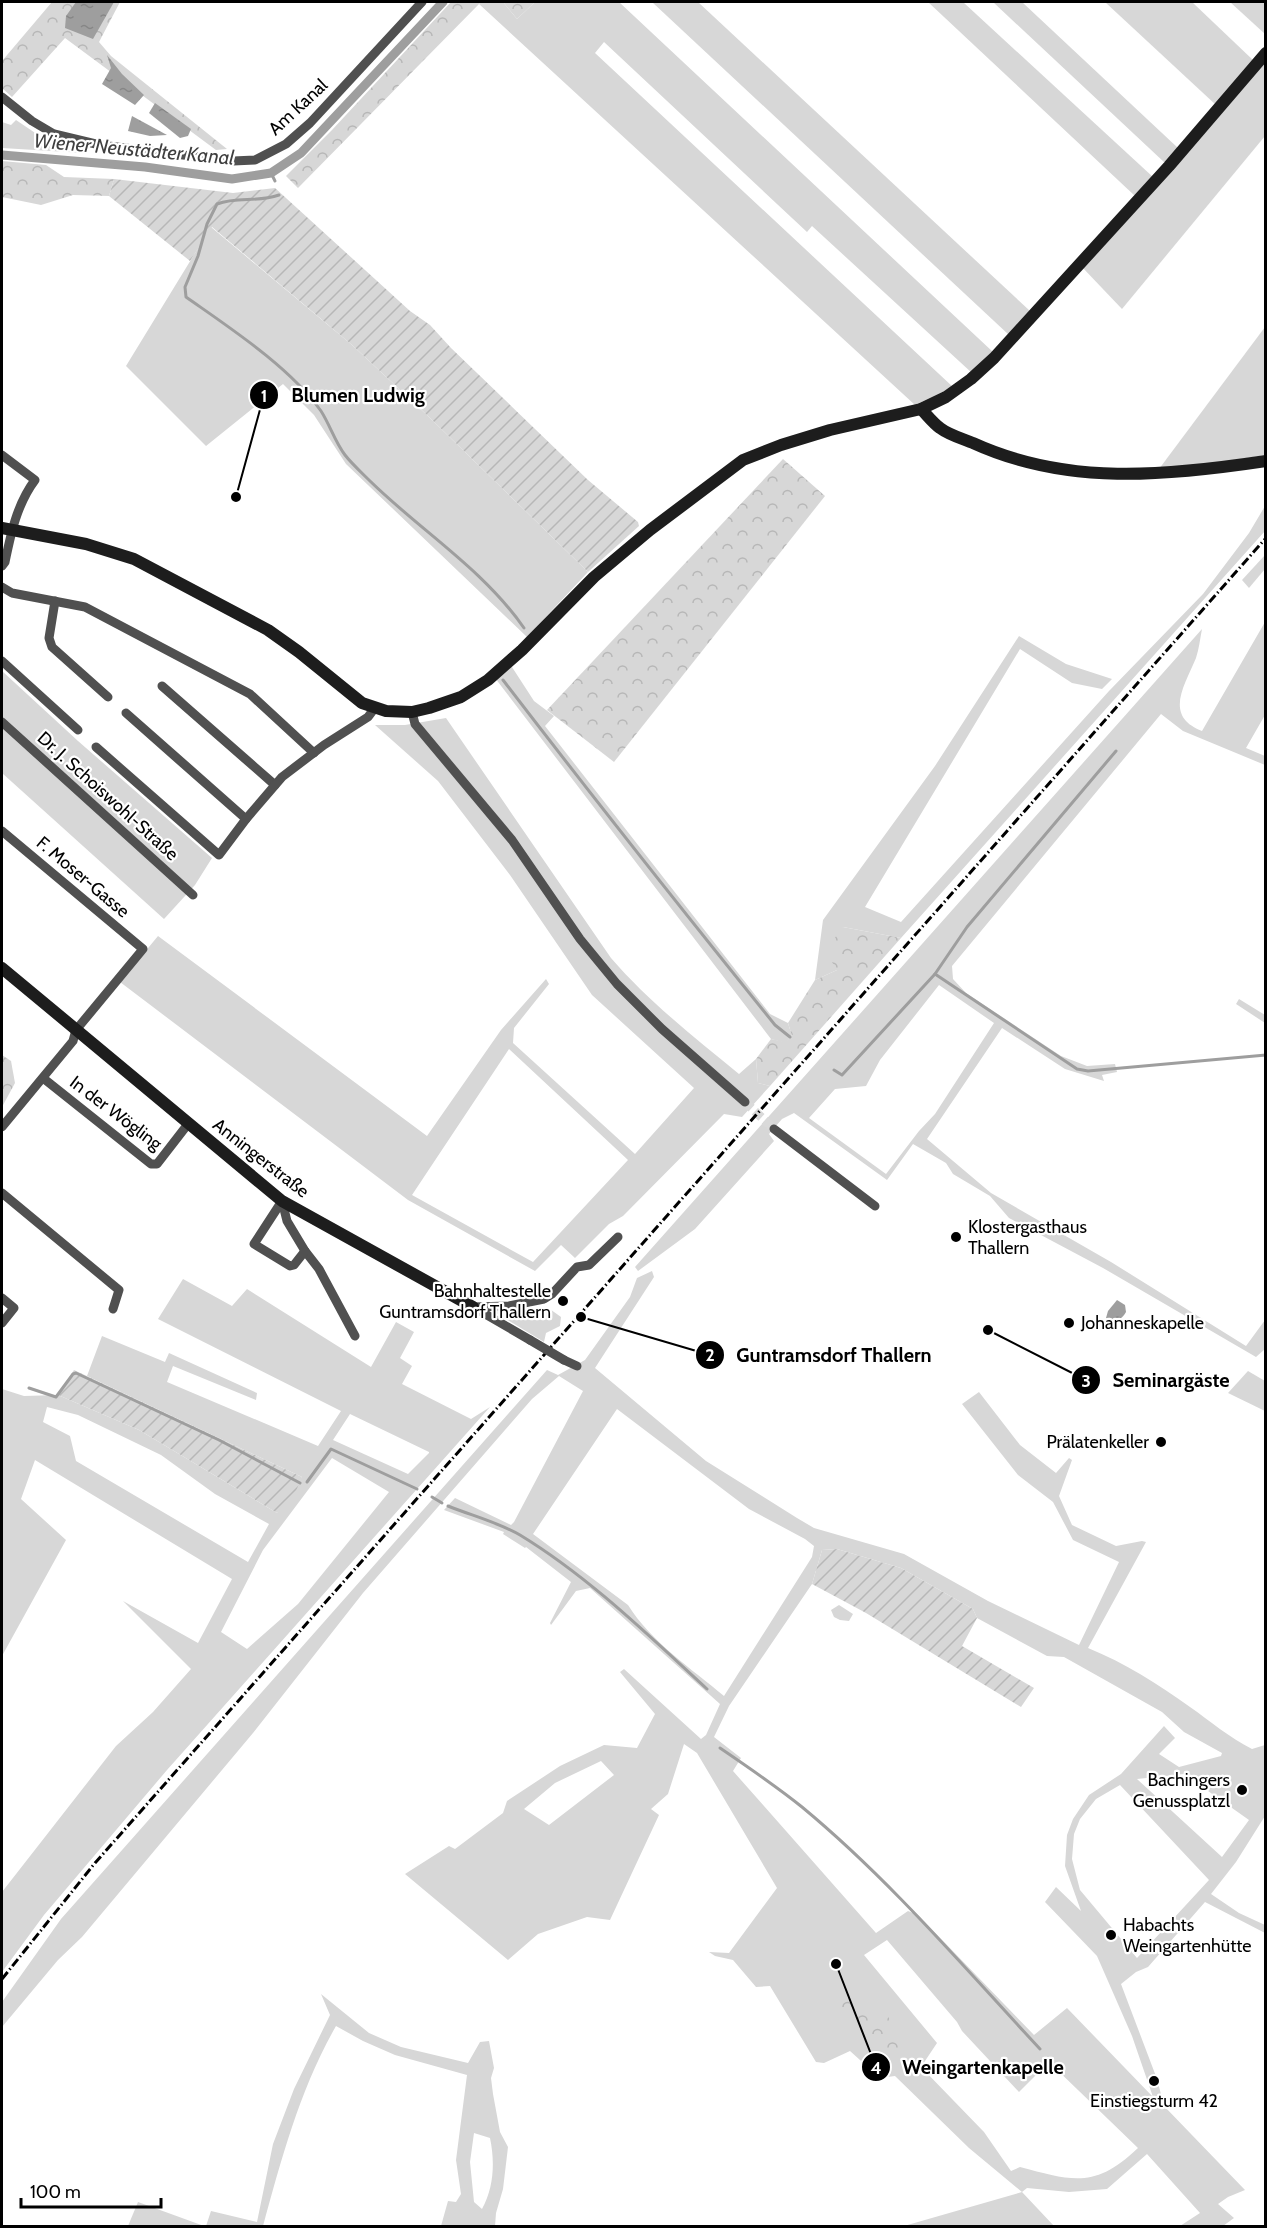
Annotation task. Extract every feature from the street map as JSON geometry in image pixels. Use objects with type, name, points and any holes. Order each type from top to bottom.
[{"type":"street","name":"Am Kanal","points":[[2,96],[32,121],[54,134],[100,145],[233,161],[255,160],[286,144],[310,123],[422,2]]},
{"type":"street","points":[[6,529],[87,544],[134,559],[268,630],[299,652],[351,696],[374,709],[398,713],[412,712],[461,697],[488,680],[522,650],[594,577],[659,523],[743,460],[781,444],[921,409],[946,397],[971,379],[994,358],[1169,166],[1266,53]]},
{"type":"street","points":[[921,409],[940,428],[1023,463],[1048,468],[1080,472],[1165,474],[1266,461]]},
{"type":"street","points":[[2,455],[34,480],[6,529],[6,562],[2,566]]},
{"type":"street","points":[[2,587],[12,593],[85,607],[250,694],[314,753]]},
{"type":"street","points":[[55,601],[49,638],[52,647],[108,697]]},
{"type":"street","name":"Dr. J. Schoiswohl-Straße","points":[[2,661],[78,730]]},
{"type":"street","points":[[162,686],[275,785]]},
{"type":"street","name":"Dr. J. Schoiswohl-Straße","points":[[96,747],[219,855],[282,777],[368,717],[374,709]]},
{"type":"street","points":[[412,712],[415,724],[512,840],[580,939],[616,984],[662,1029],[745,1102]]},
{"type":"street","points":[[126,713],[246,819]]},
{"type":"street","name":"Dr. J. Schoiswohl-Straße","points":[[2,722],[193,895]]},
{"type":"street","name":"F. Moser-Gasse","points":[[2,834],[143,949],[76,1030]]},
{"type":"street","name":"Anningerstraße","points":[[2,968],[282,1202],[576,1366]]},
{"type":"street","name":"In der Wögling","points":[[2,1127],[74,1041],[76,1030]]},
{"type":"street","name":"In der Wögling","points":[[43,1078],[152,1164],[157,1164],[188,1124]]},
{"type":"street","points":[[774,1129],[875,1206]]},
{"type":"street","points":[[2,1193],[119,1290],[113,1310]]},
{"type":"street","points":[[282,1202],[254,1244],[290,1266],[294,1265],[305,1251]]},
{"type":"street","points":[[282,1202],[287,1221],[319,1269],[355,1336]]},
{"type":"street","points":[[473,1307],[509,1306],[544,1299],[552,1294],[577,1267],[589,1265],[618,1237]]},
{"type":"street","points":[[2,1298],[14,1308],[2,1323]]},
{"type":"green space","points":[[52,2],[120,2],[99,42],[111,56],[227,149],[216,150],[65,38],[12,97],[2,88],[2,61]]},
{"type":"green space","points":[[451,2],[481,2],[298,188],[286,176]]},
{"type":"green space","points":[[481,2],[503,2],[517,19],[535,2],[619,2],[993,352],[972,373],[812,226],[807,232],[604,42],[595,53],[953,387],[915,405],[479,4]]},
{"type":"green space","points":[[503,2],[535,2],[517,19]]},
{"type":"green space","points":[[652,2],[698,2],[1030,311],[1009,335]]},
{"type":"green space","points":[[928,2],[963,2],[1153,177],[1135,196]]},
{"type":"green space","points":[[993,2],[1022,2],[1178,148],[1165,163]]},
{"type":"green space","points":[[1105,2],[1192,2],[1254,61],[1216,105]]},
{"type":"green space","points":[[1230,2],[1265,2],[1265,34]]},
{"type":"green space","points":[[1265,61],[1265,136],[1122,309],[1082,267]]},
{"type":"green space","points":[[16,120],[50,143],[84,146],[84,153],[2,148],[2,122],[11,125]]},
{"type":"green space","points":[[2,161],[46,165],[64,177],[114,179],[109,196],[73,195],[41,205],[2,197]]},
{"type":"green space","points":[[114,179],[233,193],[275,188],[410,311],[430,325],[588,480],[638,522],[639,526],[588,572],[352,345],[212,227],[190,261],[109,196]]},
{"type":"green space","points":[[211,227],[352,345],[588,572],[527,637],[346,464],[314,415],[283,384],[206,446],[126,366]]},
{"type":"green space","points":[[1265,327],[1265,455],[1191,467],[1159,469]]},
{"type":"green space","points":[[783,459],[825,496],[614,762],[547,710]]},
{"type":"green space","points":[[1265,506],[1265,531],[901,938],[843,927],[837,970],[815,980],[823,920],[935,766],[1019,636],[1066,664],[1112,679],[1102,689],[1072,683],[1020,649],[865,907],[901,922],[1109,691],[1203,594],[1249,533]]},
{"type":"green space","points":[[1265,555],[1265,569],[1249,588],[1242,580]]},
{"type":"green space","points":[[1265,622],[1265,715],[1246,748],[1265,756],[1265,765],[1183,731],[1161,714],[952,966],[953,979],[966,993],[1061,1056],[1087,1066],[1115,1064],[1117,1072],[1102,1075],[1104,1081],[1065,1069],[1002,1028],[927,1139],[991,1193],[1111,1262],[1246,1346],[1265,1320],[1265,1349],[1256,1357],[1103,1268],[1009,1218],[990,1196],[953,1174],[946,1163],[913,1144],[887,1180],[794,1113],[782,1119],[769,1134],[774,1141],[695,1229],[638,1271],[635,1267],[1202,629],[1196,658],[1180,699],[1180,708],[1183,717],[1190,725],[1202,731]],"holes":[[[939,985],[994,1023],[935,1114],[886,1174],[809,1118],[835,1089],[866,1086],[880,1060]]]},
{"type":"green space","points":[[510,664],[534,701],[554,716],[545,726],[770,1014],[788,1023],[792,1036],[786,1043],[771,1039],[495,678]]},
{"type":"green space","points":[[2,671],[212,858],[195,885],[164,919],[2,773]]},
{"type":"green space","points":[[446,718],[611,958],[656,1004],[739,1074],[756,1059],[758,1083],[770,1086],[742,1117],[724,1114],[623,1216],[609,1224],[575,1258],[561,1245],[535,1271],[408,1200],[120,982],[158,936],[427,1136],[501,1030],[546,979],[549,984],[514,1028],[513,1043],[635,1154],[694,1088],[592,995],[510,875],[438,781],[375,725],[405,725]],"holes":[[[509,1049],[628,1160],[533,1262],[412,1195]]]},
{"type":"green space","points":[[843,927],[901,938],[770,1086],[758,1083],[756,1059],[771,1039],[786,1042],[792,1036],[788,1023],[815,980],[837,970],[825,951]]},
{"type":"green space","points":[[1239,999],[1265,1015],[1265,1023],[1236,1004]]},
{"type":"green space","points":[[2,1055],[11,1061],[15,1083],[2,1107]]},
{"type":"green space","points":[[652,1271],[654,1277],[595,1368],[706,1461],[814,1528],[904,1554],[988,1601],[1079,1645],[1119,1562],[1073,1540],[1053,1502],[1018,1475],[962,1404],[979,1392],[1020,1445],[1056,1473],[1069,1458],[1072,1460],[1059,1496],[1072,1525],[1116,1546],[1146,1542],[1088,1648],[1115,1660],[1153,1682],[1244,1745],[1252,1749],[1265,1745],[1265,1816],[1236,1862],[1211,1894],[1239,1913],[1265,1925],[1265,1933],[1205,1902],[1148,1967],[1136,1972],[1121,1984],[1157,2079],[1164,2106],[1245,2190],[1218,2204],[1234,2218],[1223,2226],[1180,2226],[1200,2213],[1147,2154],[1107,2189],[1069,2192],[1027,2188],[1022,2192],[969,2148],[895,2076],[880,2078],[850,2051],[824,2063],[816,2062],[770,1986],[756,1987],[733,1960],[715,1956],[709,1952],[729,1953],[777,1888],[697,1753],[684,1744],[668,1794],[651,1809],[659,1815],[610,1920],[587,1917],[538,1934],[508,1960],[405,1874],[449,1846],[455,1849],[503,1813],[507,1801],[560,1766],[604,1745],[637,1748],[655,1714],[620,1672],[624,1669],[701,1739],[706,1735],[720,1704],[590,1588],[576,1591],[551,1625],[571,1582],[526,1547],[503,1534],[504,1532],[444,1510],[455,1498],[511,1525],[514,1522],[583,1391],[559,1376],[532,1399],[363,1593],[253,1733],[82,1937],[58,1960],[2,2027],[2,2002],[61,1919],[547,1370],[558,1375],[585,1360],[630,1297],[637,1278]],"holes":[[[617,1409],[749,1509],[814,1546],[812,1557],[724,1696],[660,1643],[628,1605],[533,1534]],[[837,1549],[901,1568],[973,1609],[977,1618],[1047,1656],[1064,1657],[1162,1712],[1184,1732],[1222,1753],[1221,1756],[1179,1767],[1159,1754],[1175,1738],[1164,1726],[1121,1774],[1089,1795],[1073,1819],[1067,1835],[1065,1866],[1081,1911],[1056,1887],[1045,1902],[1097,1956],[1132,2036],[1153,2097],[1067,2008],[1034,2035],[918,1915],[908,1911],[876,1933],[733,1771],[741,1758],[714,1737],[729,1706],[812,1584],[822,1550]],[[601,1761],[614,1775],[549,1825],[524,1809],[555,1783]],[[1184,1774],[1249,1820],[1222,1857],[1137,1779]],[[1120,1785],[1209,1880],[1137,1958],[1080,1890],[1072,1859],[1074,1834],[1080,1819],[1096,1799]],[[887,1940],[957,2022],[962,2031],[1019,2092],[1049,2062],[1138,2148],[1123,2161],[1096,2176],[1069,2178],[1020,2167],[1011,2171],[984,2132],[921,2067],[937,2043],[864,1955]]]},
{"type":"green space","points":[[183,1279],[232,1306],[247,1289],[371,1367],[396,1322],[414,1332],[400,1358],[412,1366],[402,1384],[471,1419],[490,1407],[167,1770],[44,1915],[2,1972],[2,1892],[116,1746],[153,1712],[191,1669],[123,1601],[198,1643],[232,1579],[35,1460],[21,1499],[66,1540],[2,1656],[2,1389],[24,1396],[58,1395],[139,1430],[277,1513],[302,1477],[87,1376],[102,1336],[165,1362],[169,1353],[257,1393],[256,1400],[173,1366],[167,1382],[318,1446],[341,1411],[158,1319]],"holes":[[[47,1407],[78,1415],[161,1455],[215,1494],[269,1524],[248,1562],[76,1461],[70,1436],[43,1422]],[[350,1414],[429,1452],[429,1453],[408,1474],[333,1440]],[[332,1458],[389,1492],[298,1604],[247,1649],[221,1632],[263,1550]]]},
{"type":"green space","points":[[547,1307],[561,1317],[560,1326],[546,1333],[544,1342],[491,1310],[518,1318],[531,1315]]},
{"type":"green space","points":[[74,1370],[302,1477],[292,1500],[277,1513],[139,1430],[58,1395]]},
{"type":"green space","points":[[1248,1371],[1265,1381],[1265,1411],[1228,1393]]},
{"type":"green space","points":[[837,1549],[901,1568],[973,1609],[977,1618],[962,1646],[1034,1688],[1021,1707],[866,1613],[812,1584],[822,1550]]},
{"type":"green space","points":[[839,1605],[853,1614],[849,1621],[834,1617],[831,1610]]},
{"type":"green space","points":[[842,1990],[868,2013],[885,2011],[908,2053],[895,2063],[859,2030],[834,1999]]},
{"type":"green space","points":[[321,1994],[369,2033],[401,2047],[468,2063],[480,2042],[489,2041],[494,2068],[491,2078],[493,2094],[500,2132],[508,2147],[503,2189],[495,2226],[441,2226],[448,2201],[456,2202],[461,2194],[456,2160],[467,2075],[395,2055],[336,2026],[302,2099],[263,2226],[206,2226],[211,2211],[257,2222],[273,2144],[294,2089],[330,2015]],"holes":[[[474,2133],[490,2138],[493,2156],[492,2174],[489,2192],[482,2209],[474,2202],[470,2162]]]},
{"type":"green space","points":[[1022,2192],[1054,2226],[904,2226]]},
{"type":"green space","points":[[138,2202],[204,2226],[128,2226]]},
{"type":"water","points":[[76,2],[114,2],[93,39],[65,28],[66,16]]},
{"type":"water","points":[[107,55],[122,74],[144,95],[135,105],[102,84],[111,68]]},
{"type":"water","points":[[155,103],[191,129],[188,136],[180,138],[149,113]]},
{"type":"water","points":[[132,116],[167,135],[150,136],[128,131]]},
{"type":"water","points":[[1117,1300],[1125,1305],[1126,1312],[1118,1320],[1108,1320],[1106,1318],[1108,1311]]},
{"type":"waterway","name":"Wiener Neustädter Kanal","points":[[2,155],[145,167],[232,179],[271,173],[301,153],[443,2]]},
{"type":"waterway","points":[[271,173],[275,181]]},
{"type":"waterway","points":[[279,195],[263,199],[232,200],[217,204],[207,224],[198,256],[185,287],[186,297],[258,349],[293,379],[321,411],[338,445],[351,462],[490,587],[524,628]]},
{"type":"waterway","points":[[503,680],[775,1025],[790,1037]]},
{"type":"waterway","points":[[834,1070],[842,1075],[935,974],[967,927],[1116,751]]},
{"type":"waterway","points":[[935,974],[1077,1069],[1088,1071],[1266,1055]]},
{"type":"waterway","points":[[29,1388],[56,1397],[76,1373],[219,1440],[300,1483]]},
{"type":"waterway","points":[[307,1482],[331,1449],[417,1489]]},
{"type":"waterway","points":[[432,1497],[442,1503]]},
{"type":"waterway","points":[[448,1506],[512,1531],[545,1551],[617,1607],[707,1689]]},
{"type":"waterway","points":[[720,1748],[802,1807],[865,1864],[925,1924],[1040,2049]]},
{"type":"tunnel","points":[[745,1102],[774,1129]]},
{"type":"railway","points":[[2,1979],[95,1863],[1266,538]]},
{"type":"place","name":"Blumen Ludwig","points":[[236,497]]},
{"type":"place","name":"Klostergasthaus Thallern","points":[[956,1237]]},
{"type":"place","name":"Bahnhaltestelle Guntramsdorf Thallern","points":[[563,1301]]},
{"type":"place","name":"Guntramsdorf Thallern","points":[[581,1317]]},
{"type":"place","name":"Johanneskapelle","points":[[1069,1323]]},
{"type":"place","name":"Seminargäste","points":[[988,1330]]},
{"type":"place","name":"Prälatenkeller","points":[[1161,1442]]},
{"type":"place","name":"Bachingers Genussplatzl","points":[[1242,1790]]},
{"type":"place","name":"Habachts Weingartenhütte","points":[[1111,1935]]},
{"type":"place","name":"Weingartenkapelle","points":[[836,1964]]},
{"type":"place","name":"Einstiegsturm 42","points":[[1154,2081]]}]
